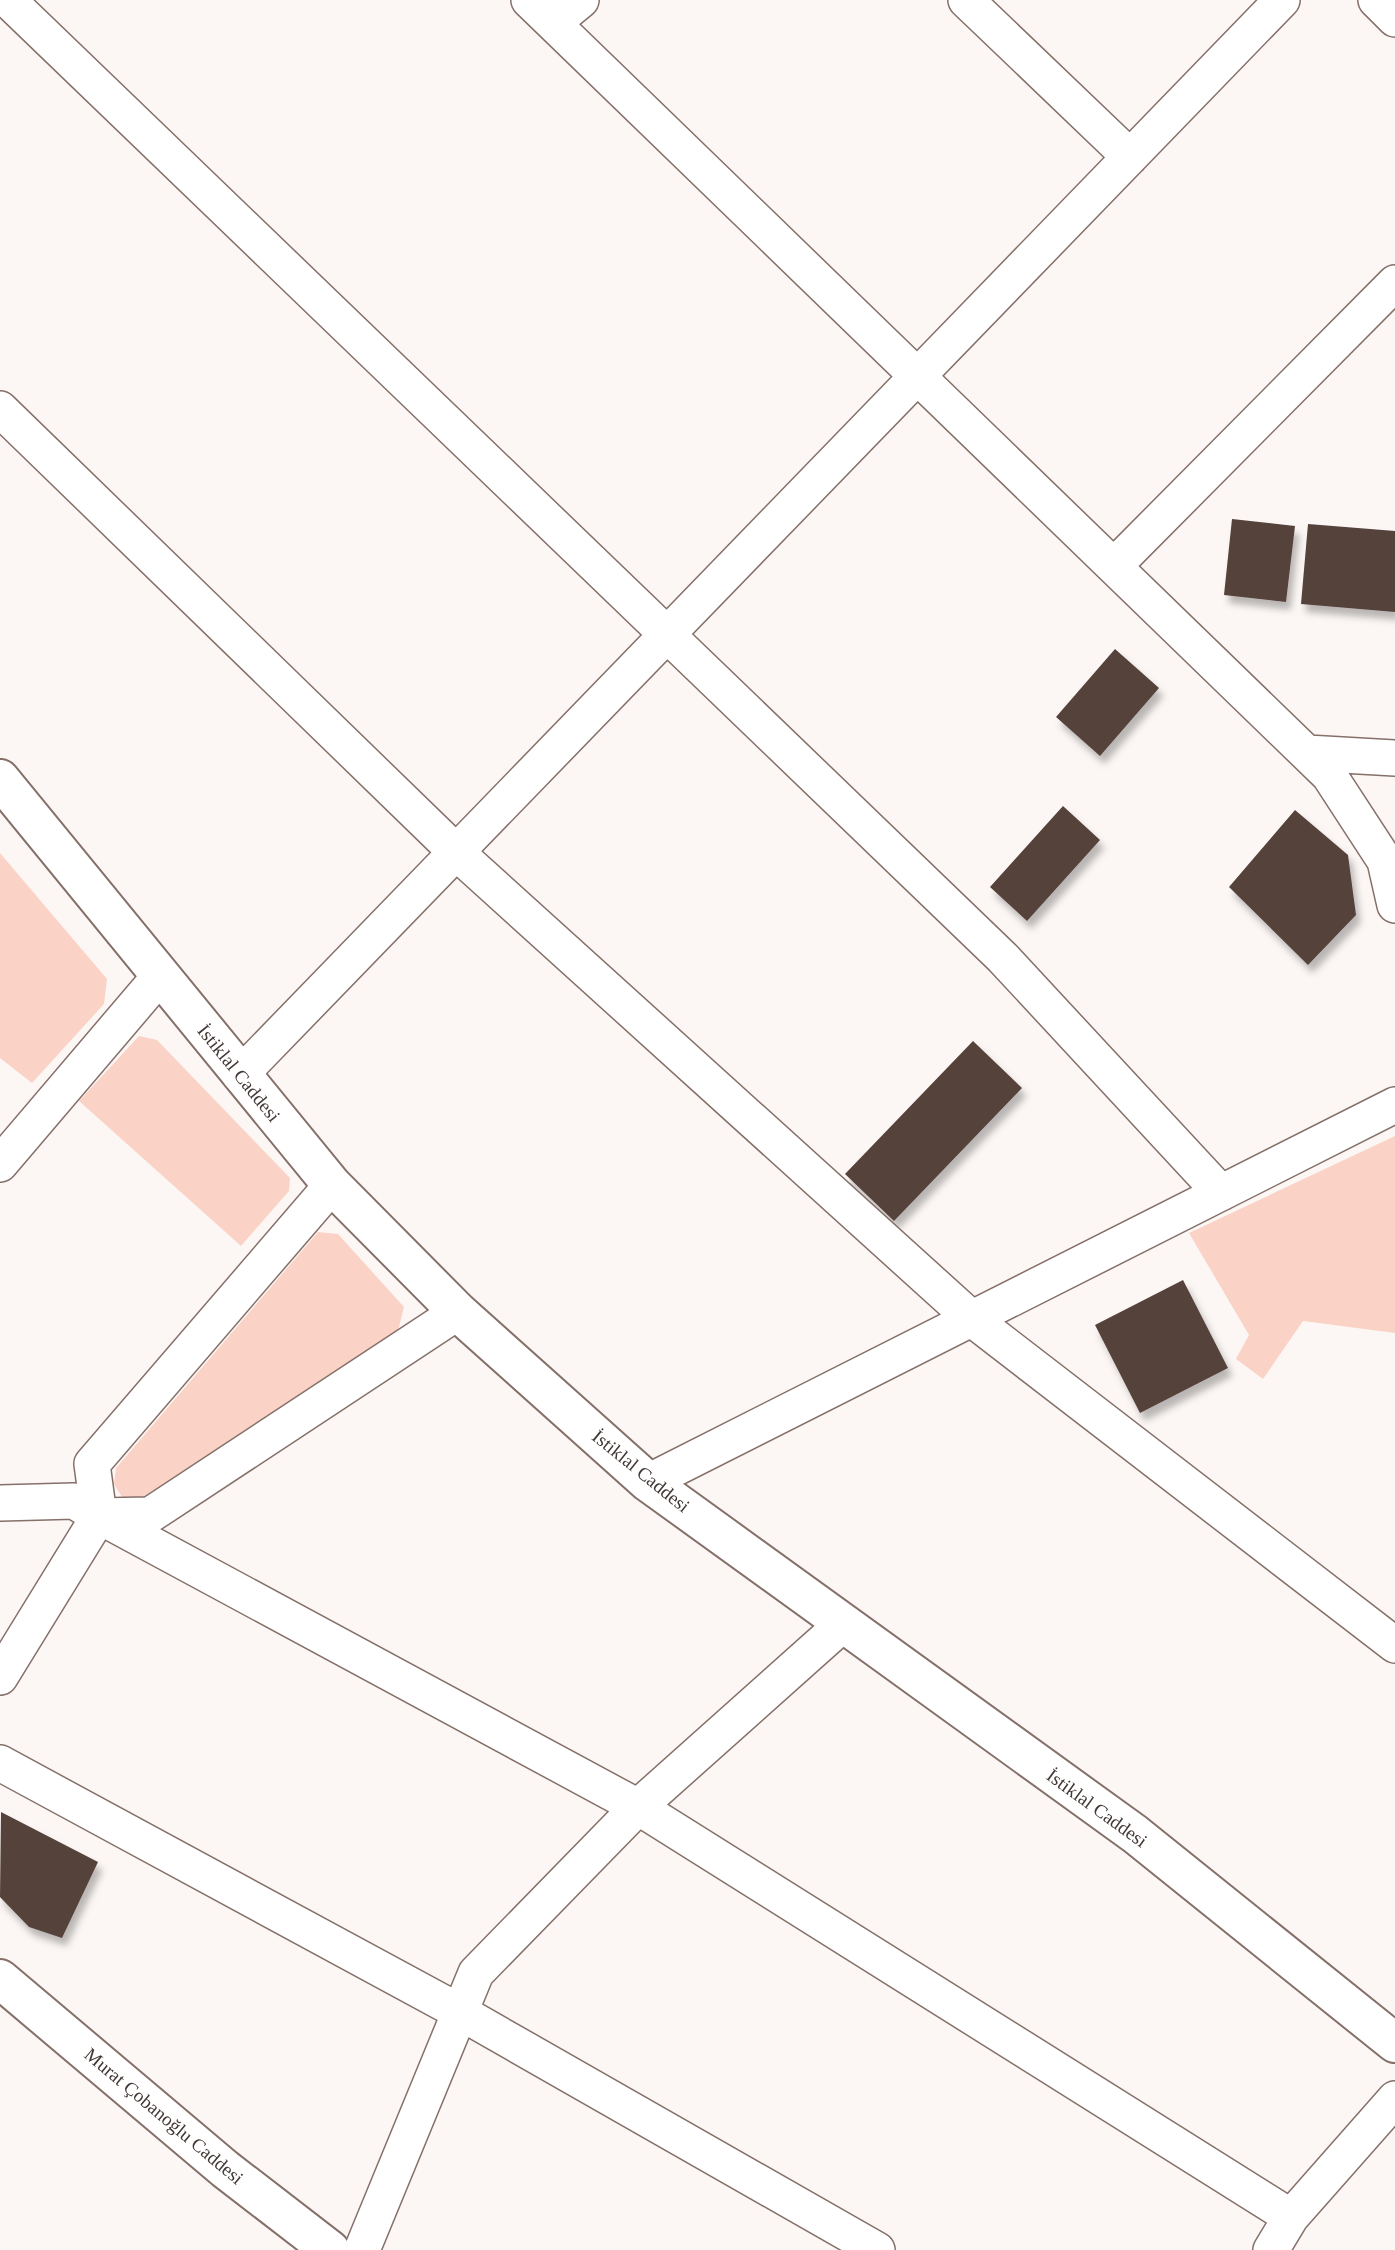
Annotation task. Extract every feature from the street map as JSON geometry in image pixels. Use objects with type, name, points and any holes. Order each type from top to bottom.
[{"type":"street","points":[[8,0],[1003,958],[1221,1193]]},
{"type":"street","points":[[581,0],[541,12],[1329,775],[1385,861],[1395,905]]},
{"type":"street","points":[[966,0],[1130,157]]},
{"type":"street","points":[[240,1075],[1282,0]]},
{"type":"street","points":[[1376,0],[1395,19]]},
{"type":"street","points":[[1114,566],[1395,283]]},
{"type":"street","points":[[0,408],[456,852],[972,1318],[1395,1645]]},
{"type":"street","points":[[1307,753],[1395,758]]},
{"type":"street","name":"İstiklal Caddesi","points":[[0,779],[332,1185],[458,1312],[648,1482],[1135,1835],[1395,2043]]},
{"type":"street","points":[[0,1164],[160,976]]},
{"type":"street","points":[[648,1482],[1395,1105]]},
{"type":"street","points":[[0,1677],[99,1517],[92,1464],[332,1185]]},
{"type":"street","points":[[99,1517],[150,1515],[458,1312]]},
{"type":"street","points":[[0,1503],[74,1501],[99,1517],[638,1807],[1291,2217]]},
{"type":"street","points":[[362,2250],[458,2011],[476,1973],[638,1807],[844,1623]]},
{"type":"street","points":[[0,1763],[458,2011],[877,2250]]},
{"type":"street","name":"Murat Çobanoğlu Caddesi","points":[[0,1979],[225,2169],[330,2250]]},
{"type":"street","points":[[1270,2250],[1291,2217],[1395,2099]]},
{"type":"shaded area","points":[[0,853],[107,979],[104,1004],[32,1083],[0,1058]]},
{"type":"shaded area","points":[[139,1036],[157,1040],[290,1178],[289,1191],[241,1246],[79,1101]]},
{"type":"shaded area","points":[[1395,1136],[1395,1333],[1303,1321],[1263,1379],[1236,1359],[1249,1335],[1189,1233]]},
{"type":"shaded area","points":[[318,1232],[338,1234],[404,1307],[398,1331],[141,1498],[122,1497],[114,1484],[116,1468]]},
{"type":"building","points":[[1232,519],[1295,526],[1286,602],[1224,595]]},
{"type":"building","points":[[1308,524],[1395,531],[1395,612],[1301,604]]},
{"type":"building","points":[[1115,649],[1159,688],[1100,756],[1056,717]]},
{"type":"building","points":[[1063,806],[1100,840],[1027,921],[990,887]]},
{"type":"building","points":[[1295,810],[1348,855],[1356,915],[1308,965],[1229,887]]},
{"type":"building","points":[[973,1041],[1022,1088],[894,1221],[845,1174]]},
{"type":"building","points":[[1183,1280],[1228,1368],[1140,1413],[1095,1325]]},
{"type":"building","points":[[1,1812],[98,1862],[62,1938],[29,1927],[0,1897]]}]
